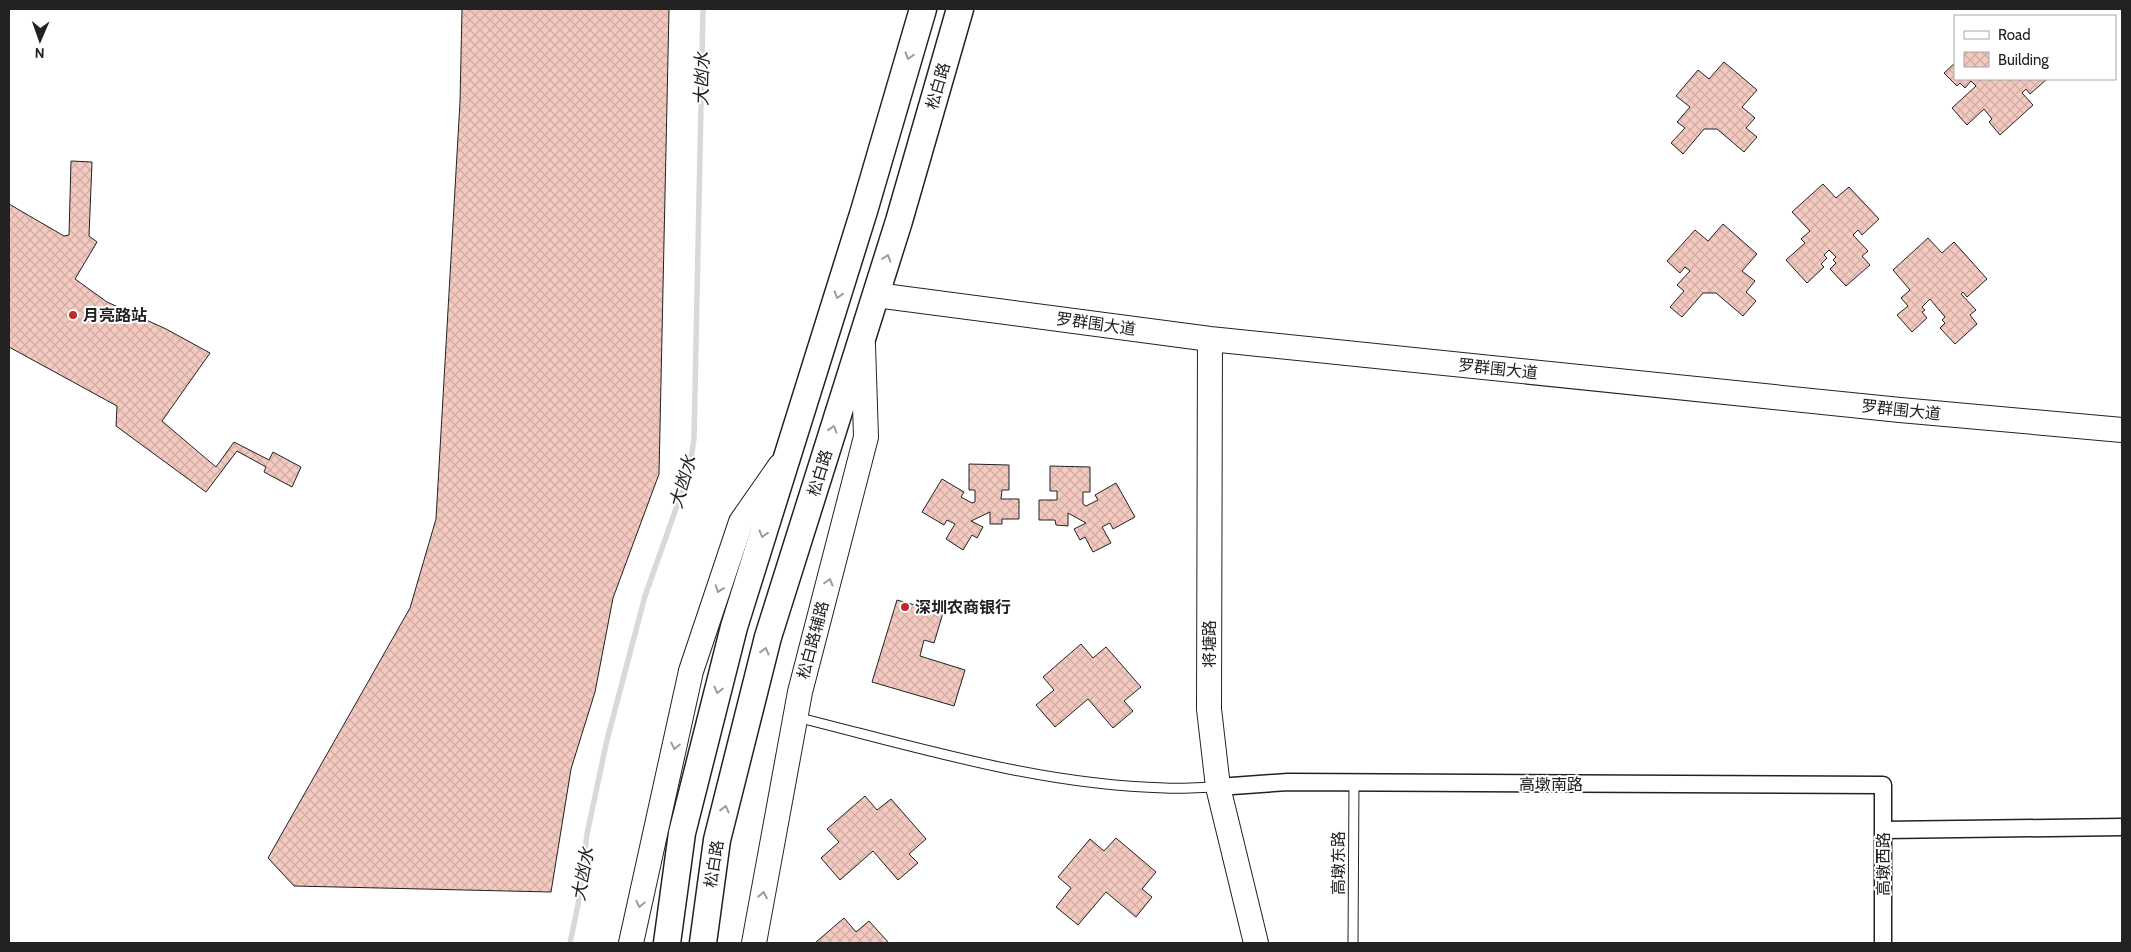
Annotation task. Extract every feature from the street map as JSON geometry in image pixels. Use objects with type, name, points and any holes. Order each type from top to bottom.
[{"type":"main road","points":[[667,943],[684,824],[734,627],[864,211],[923,9]]},
{"type":"main road","name":"松白路","points":[[703,943],[717,840],[768,636],[899,221],[960,9]]},
{"type":"street","name":"罗群围大道","points":[[876,295],[1210,339],[1900,410],[2122,430]]},
{"type":"street","name":"松白路辅路","points":[[754,943],[795,716],[866,438],[862,337]]},
{"type":"street","name":"将塘路","points":[[1210,339],[1209,709],[1218,786],[1256,943]]},
{"type":"street","points":[[632,943],[691,670],[741,522],[788,454]]},
{"type":"street","name":"高墩南路","points":[[1218,786],[1288,782],[1884,785]]},
{"type":"street","name":"高墩西路","points":[[1882,943],[1884,785]]},
{"type":"street","points":[[1884,830],[2122,827]]},
{"type":"lane","points":[[795,716],[989,766],[1104,784],[1165,788],[1218,786]]},
{"type":"lane","name":"高墩东路","points":[[1353,943],[1354,782]]},
{"type":"building","points":[[462,9],[669,9],[659,474],[613,598],[595,692],[571,769],[551,892],[294,886],[268,858],[410,608],[436,519],[460,102]]},
{"type":"building","points":[[1724,62],[1757,90],[1742,107],[1755,118],[1746,128],[1757,137],[1744,152],[1717,129],[1704,129],[1683,154],[1671,143],[1685,128],[1677,122],[1690,107],[1676,96],[1698,70],[1709,79]]},
{"type":"building","points":[[1954,64],[1954,80],[2046,80],[2030,94],[2026,89],[2022,93],[2033,105],[2000,135],[1989,122],[1992,119],[1984,109],[1967,125],[1952,108],[1976,86],[1971,81],[1965,88],[1960,83],[1957,86],[1944,73]]},
{"type":"building","name":"月亮路站","points":[[71,161],[92,162],[89,236],[97,242],[75,279],[107,302],[166,329],[210,353],[162,421],[216,467],[234,442],[269,460],[273,452],[301,467],[292,487],[264,472],[266,467],[237,451],[206,492],[116,426],[117,406],[9,347],[9,204],[64,236],[69,235]]},
{"type":"building","points":[[1823,184],[1836,198],[1849,187],[1879,219],[1862,235],[1858,230],[1853,235],[1868,251],[1862,256],[1870,265],[1846,286],[1830,269],[1836,263],[1833,260],[1836,257],[1829,250],[1824,255],[1827,258],[1821,264],[1824,267],[1807,283],[1786,260],[1805,243],[1801,239],[1810,231],[1792,212]]},
{"type":"building","points":[[1723,224],[1757,254],[1742,271],[1755,281],[1746,292],[1756,301],[1743,316],[1716,293],[1703,293],[1682,317],[1670,307],[1684,291],[1677,285],[1690,271],[1685,267],[1680,273],[1667,261],[1695,230],[1708,241]]},
{"type":"building","points":[[1928,238],[1942,253],[1954,242],[1987,279],[1967,297],[1963,292],[1961,294],[1976,310],[1970,315],[1977,324],[1955,344],[1940,328],[1945,323],[1942,320],[1945,317],[1930,299],[1922,307],[1925,310],[1922,312],[1927,318],[1912,332],[1897,315],[1908,306],[1901,298],[1910,290],[1893,270]]},
{"type":"building","points":[[969,464],[1009,465],[1009,490],[1002,490],[1001,499],[1019,499],[1019,519],[1002,519],[1002,524],[990,524],[990,512],[971,521],[983,527],[977,538],[972,535],[963,550],[946,539],[955,524],[947,520],[944,525],[922,512],[942,479],[964,492],[961,497],[972,503],[975,502],[975,490],[969,490]]},
{"type":"building","points":[[1050,466],[1090,467],[1090,492],[1083,492],[1083,504],[1086,506],[1098,500],[1095,495],[1116,483],[1135,517],[1113,529],[1110,523],[1102,527],[1111,543],[1093,552],[1085,537],[1080,540],[1074,529],[1086,523],[1068,513],[1068,526],[1056,525],[1055,520],[1039,520],[1039,500],[1057,500],[1057,491],[1050,491]]},
{"type":"building","points":[[897,600],[943,613],[934,643],[924,640],[920,656],[965,670],[954,706],[872,682]]},
{"type":"building","points":[[1081,644],[1093,658],[1106,647],[1141,687],[1124,701],[1133,711],[1113,728],[1088,699],[1055,727],[1036,705],[1054,690],[1043,677]]},
{"type":"building","points":[[865,796],[877,810],[891,799],[926,839],[909,854],[918,863],[898,880],[873,851],[840,880],[821,858],[839,842],[827,829]]},
{"type":"building","points":[[1116,838],[1156,872],[1142,889],[1152,897],[1136,917],[1106,892],[1078,925],[1056,907],[1071,888],[1058,877],[1090,839],[1104,851]]},
{"type":"building","points":[[844,918],[856,932],[869,921],[889,943],[815,943]]},
{"type":"waterway","name":"大凼水","points":[[570,943],[578,905],[587,834],[607,740],[645,596],[689,472],[694,439],[703,9]]},
{"type":"place","name":"月亮路站","points":[[73,315]]},
{"type":"place","name":"深圳农商银行","points":[[905,607]]}]
